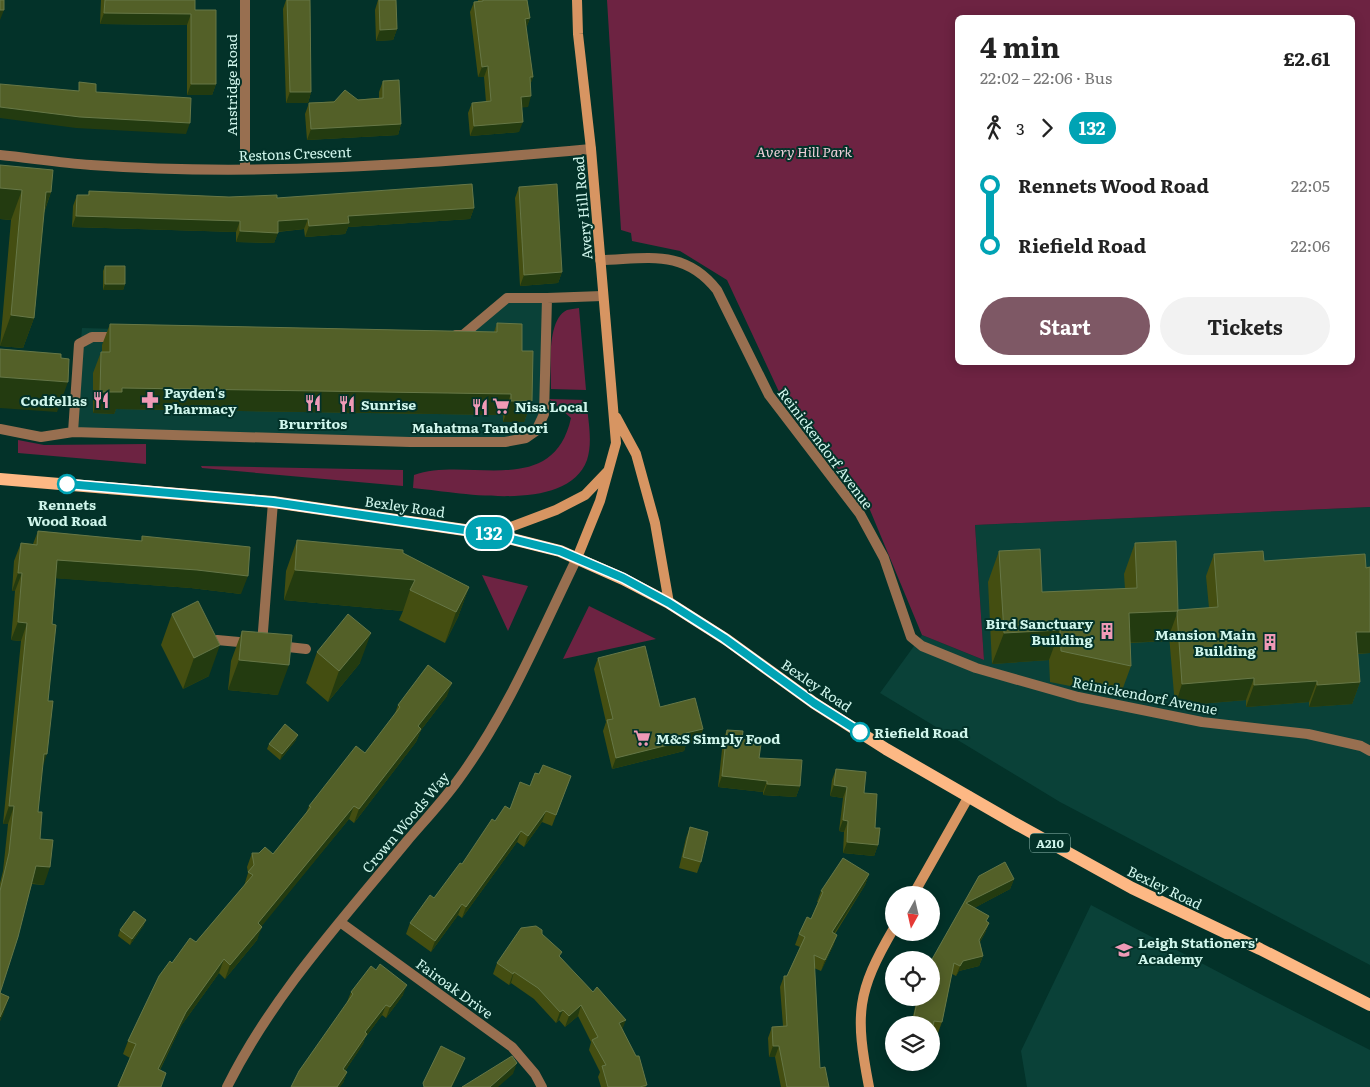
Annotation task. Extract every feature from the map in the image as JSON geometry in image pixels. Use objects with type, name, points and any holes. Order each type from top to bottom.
[{"type":"main road","name":"Avery Hill Road","points":[[577,558],[600,501],[616,443],[591,149],[578,34],[578,0]]},
{"type":"main road","name":"Avery Hill Road","points":[[614,414],[636,454],[655,523],[669,603]]},
{"type":"main road","name":"Avery Hill Road","points":[[492,534],[556,510],[585,495],[609,470]]},
{"type":"main road","name":"Bexley Road","points":[[0,479],[273,502],[492,534],[536,544],[577,558],[623,578],[669,603],[727,640],[814,703],[886,749],[969,796],[1132,888],[1260,949],[1370,1006]]},
{"type":"main road","points":[[918,886],[969,796]]},
{"type":"main road","points":[[869,1087],[860,1033],[860,1008],[866,982],[887,941]]},
{"type":"street","name":"Anstridge Road","points":[[245,0],[245,169]]},
{"type":"street","name":"Restons Crescent","points":[[0,155],[91,165],[245,169],[412,164],[591,149]]},
{"type":"street","name":"Reinickendorf Avenue","points":[[600,260],[668,258],[690,265],[706,276],[717,290],[769,395],[860,514],[884,558],[911,637],[922,646],[976,668],[1078,697],[1202,722],[1308,734],[1361,746],[1370,751]]},
{"type":"street","points":[[444,335],[463,335],[507,298],[602,296]]},
{"type":"street","points":[[0,429],[41,437],[73,432],[410,442],[505,442],[526,438],[536,431],[544,414],[547,298]]},
{"type":"street","points":[[73,432],[79,344],[92,337],[130,337]]},
{"type":"street","points":[[261,644],[273,502]]},
{"type":"street","name":"Crown Woods Way","points":[[227,1087],[240,1061],[273,1008],[340,922],[457,782],[491,733],[516,686],[577,558]]},
{"type":"street","points":[[217,640],[306,649]]},
{"type":"street","name":"Fairoak Drive","points":[[340,922],[512,1047],[536,1074],[542,1087]]},
{"type":"shaded area","points":[[507,298],[547,298],[543,392],[536,431],[505,442],[73,432],[82,328],[463,339]]},
{"type":"shaded area","points":[[1370,507],[1370,965],[1060,802],[880,693],[922,635],[984,660],[975,525]]},
{"type":"shaded area","name":"Leigh Stationers' Academy","points":[[1091,905],[1370,1050],[1370,1087],[1027,1087],[1021,1051]]},
{"type":"green space","name":"Avery Hill Park","points":[[607,0],[1370,0],[1370,507],[975,525],[984,660],[922,635],[870,510],[780,394],[727,280],[680,251],[632,241],[631,233],[621,230]]},
{"type":"green space","points":[[579,308],[586,390],[551,389],[551,346],[556,324],[560,315],[567,310]]},
{"type":"green space","points":[[549,399],[586,400],[590,446],[587,460],[576,477],[558,488],[535,494],[509,496],[413,488],[414,475],[435,470],[506,470],[527,467],[546,459],[561,443],[571,418]]},
{"type":"green space","points":[[18,440],[44,445],[146,444],[146,464],[18,453]]},
{"type":"green space","points":[[201,466],[403,470],[403,486],[202,468]]},
{"type":"green space","points":[[482,575],[528,586],[508,631]]},
{"type":"green space","points":[[589,606],[656,639],[563,659]]},
{"type":"building","points":[[0,0],[4,0],[4,10],[0,10]]},
{"type":"building","points":[[105,0],[195,0],[195,10],[216,10],[216,84],[191,84],[191,14],[104,13]]},
{"type":"building","points":[[287,0],[310,0],[311,92],[290,92]]},
{"type":"building","points":[[379,0],[396,0],[397,29],[380,30]]},
{"type":"building","points":[[483,0],[527,0],[530,18],[525,19],[533,77],[530,77],[531,96],[521,97],[523,122],[474,126],[472,103],[491,101],[488,66],[482,67],[474,2]]},
{"type":"building","points":[[399,80],[401,124],[311,129],[309,103],[334,102],[345,90],[358,100],[383,98],[383,81]]},
{"type":"building","points":[[79,82],[96,84],[96,92],[191,98],[190,123],[80,117],[0,107],[0,84],[79,91]]},
{"type":"building","points":[[0,165],[53,170],[51,192],[46,192],[34,318],[11,315],[22,190],[0,188]]},
{"type":"building","points":[[472,184],[474,208],[348,216],[349,223],[309,226],[308,219],[278,221],[278,233],[240,231],[240,221],[76,216],[77,195],[89,195],[89,191],[229,197],[277,195],[277,198]]},
{"type":"building","points":[[557,184],[562,272],[524,275],[519,187]]},
{"type":"building","points":[[105,266],[125,266],[125,284],[105,284]]},
{"type":"building","points":[[497,323],[522,324],[522,351],[533,351],[532,401],[511,401],[511,394],[122,388],[122,392],[100,392],[101,352],[110,352],[110,324],[497,332]]},
{"type":"building","points":[[0,349],[61,354],[61,358],[69,359],[68,382],[0,377]]},
{"type":"building","points":[[38,531],[142,541],[142,536],[250,547],[248,576],[197,570],[57,560],[52,624],[56,625],[48,701],[53,701],[47,754],[44,754],[38,812],[42,812],[40,839],[53,840],[50,867],[36,866],[18,937],[0,993],[0,891],[9,853],[14,806],[9,806],[27,623],[18,622],[22,573],[18,573],[21,543],[37,545]]},
{"type":"building","points":[[297,540],[403,550],[403,553],[469,587],[456,612],[410,590],[415,580],[295,570]]},
{"type":"building","points":[[1176,541],[1178,611],[1129,613],[1131,666],[1061,651],[1060,630],[1004,633],[999,551],[1040,549],[1042,592],[1137,588],[1135,543]]},
{"type":"building","name":"Mansion Main Building","points":[[1263,551],[1264,561],[1365,554],[1366,568],[1370,567],[1370,632],[1356,632],[1360,682],[1317,685],[1317,681],[1254,685],[1254,678],[1182,684],[1178,610],[1218,607],[1214,554]]},
{"type":"building","points":[[198,601],[220,645],[194,658],[172,614]]},
{"type":"building","points":[[348,614],[371,633],[339,671],[317,652]]},
{"type":"building","points":[[242,631],[292,635],[289,665],[239,660]]},
{"type":"building","points":[[645,646],[660,707],[695,698],[703,729],[686,733],[688,740],[616,758],[607,720],[613,719],[598,658]]},
{"type":"building","points":[[428,665],[452,683],[418,726],[421,729],[359,809],[354,806],[258,923],[262,927],[230,965],[224,959],[186,1012],[158,1069],[166,1073],[161,1087],[118,1086],[136,1044],[128,1041],[159,976],[170,961],[172,963],[190,938],[196,942],[253,875],[248,872],[254,865],[252,853],[259,853],[265,847],[273,854],[356,746],[365,753],[400,707],[398,705]]},
{"type":"building","points":[[285,724],[298,735],[282,754],[269,744]]},
{"type":"building","points":[[727,730],[743,731],[742,739],[752,740],[752,744],[761,744],[759,758],[802,760],[800,786],[767,784],[767,781],[722,776]]},
{"type":"building","points":[[543,765],[571,776],[556,815],[546,811],[528,836],[521,831],[466,907],[462,904],[435,941],[410,923],[430,895],[434,898],[460,863],[462,864],[492,819],[495,821],[505,806],[510,809],[520,782],[530,786],[535,773],[539,774]]},
{"type":"building","points":[[836,769],[866,772],[864,793],[877,794],[875,828],[880,828],[878,845],[847,842],[848,821],[843,820],[847,787],[834,785]]},
{"type":"building","points":[[690,827],[708,832],[701,862],[683,857]]},
{"type":"building","points":[[843,858],[869,874],[832,932],[837,935],[825,960],[814,955],[820,1068],[825,1067],[829,1087],[787,1087],[779,1046],[773,1046],[772,1027],[787,1026],[784,976],[787,976],[805,937],[799,934],[807,917],[811,919],[823,892],[821,891]]},
{"type":"building","points":[[1005,862],[1014,879],[966,903],[989,916],[986,921],[989,923],[979,940],[983,956],[963,961],[960,966],[954,963],[942,1022],[940,1022],[940,1016],[914,1016],[916,1006],[940,1006],[940,951],[937,951],[979,876]]},
{"type":"building","points":[[134,911],[146,920],[132,939],[120,930]]},
{"type":"building","points":[[536,926],[562,952],[559,956],[593,992],[597,987],[626,1020],[619,1023],[636,1056],[639,1056],[647,1085],[640,1087],[608,1087],[602,1066],[606,1065],[592,1040],[598,1037],[581,1005],[569,1016],[563,1010],[560,1012],[538,988],[497,963],[521,928]]},
{"type":"building","points":[[380,964],[407,985],[390,1007],[386,1005],[365,1032],[367,1034],[343,1069],[347,1072],[337,1087],[291,1087],[299,1071],[353,994],[351,992],[371,966],[376,970]]},
{"type":"building","points":[[0,993],[9,997],[0,1017]]},
{"type":"building","points":[[441,1046],[465,1058],[451,1087],[424,1087],[423,1083]]},
{"type":"building","points":[[512,1056],[517,1063],[490,1087],[462,1087]]},
{"type":"bus line","name":"132","points":[[67,484],[273,502],[492,534],[560,551],[623,578],[669,603],[724,638],[814,703],[860,732]]},
{"type":"place","name":"Codfellas","points":[[101,400]]},
{"type":"place","name":"Payden's Pharmacy","points":[[150,400]]},
{"type":"place","name":"Brurritos","points":[[313,403]]},
{"type":"place","name":"Sunrise","points":[[347,404]]},
{"type":"place","name":"Nisa Local","points":[[501,406]]},
{"type":"place","name":"Mahatma Tandoori","points":[[480,407]]},
{"type":"place","name":"Rennets Wood Road","points":[[67,484]]},
{"type":"place","name":"Bird Sanctuary Building","points":[[1107,631]]},
{"type":"place","name":"Mansion Main Building","points":[[1270,642]]},
{"type":"place","name":"Riefield Road","points":[[860,732]]},
{"type":"place","name":"M&S Simply Food","points":[[642,738]]},
{"type":"place","name":"Leigh Stationers' Academy","points":[[1124,950]]}]
